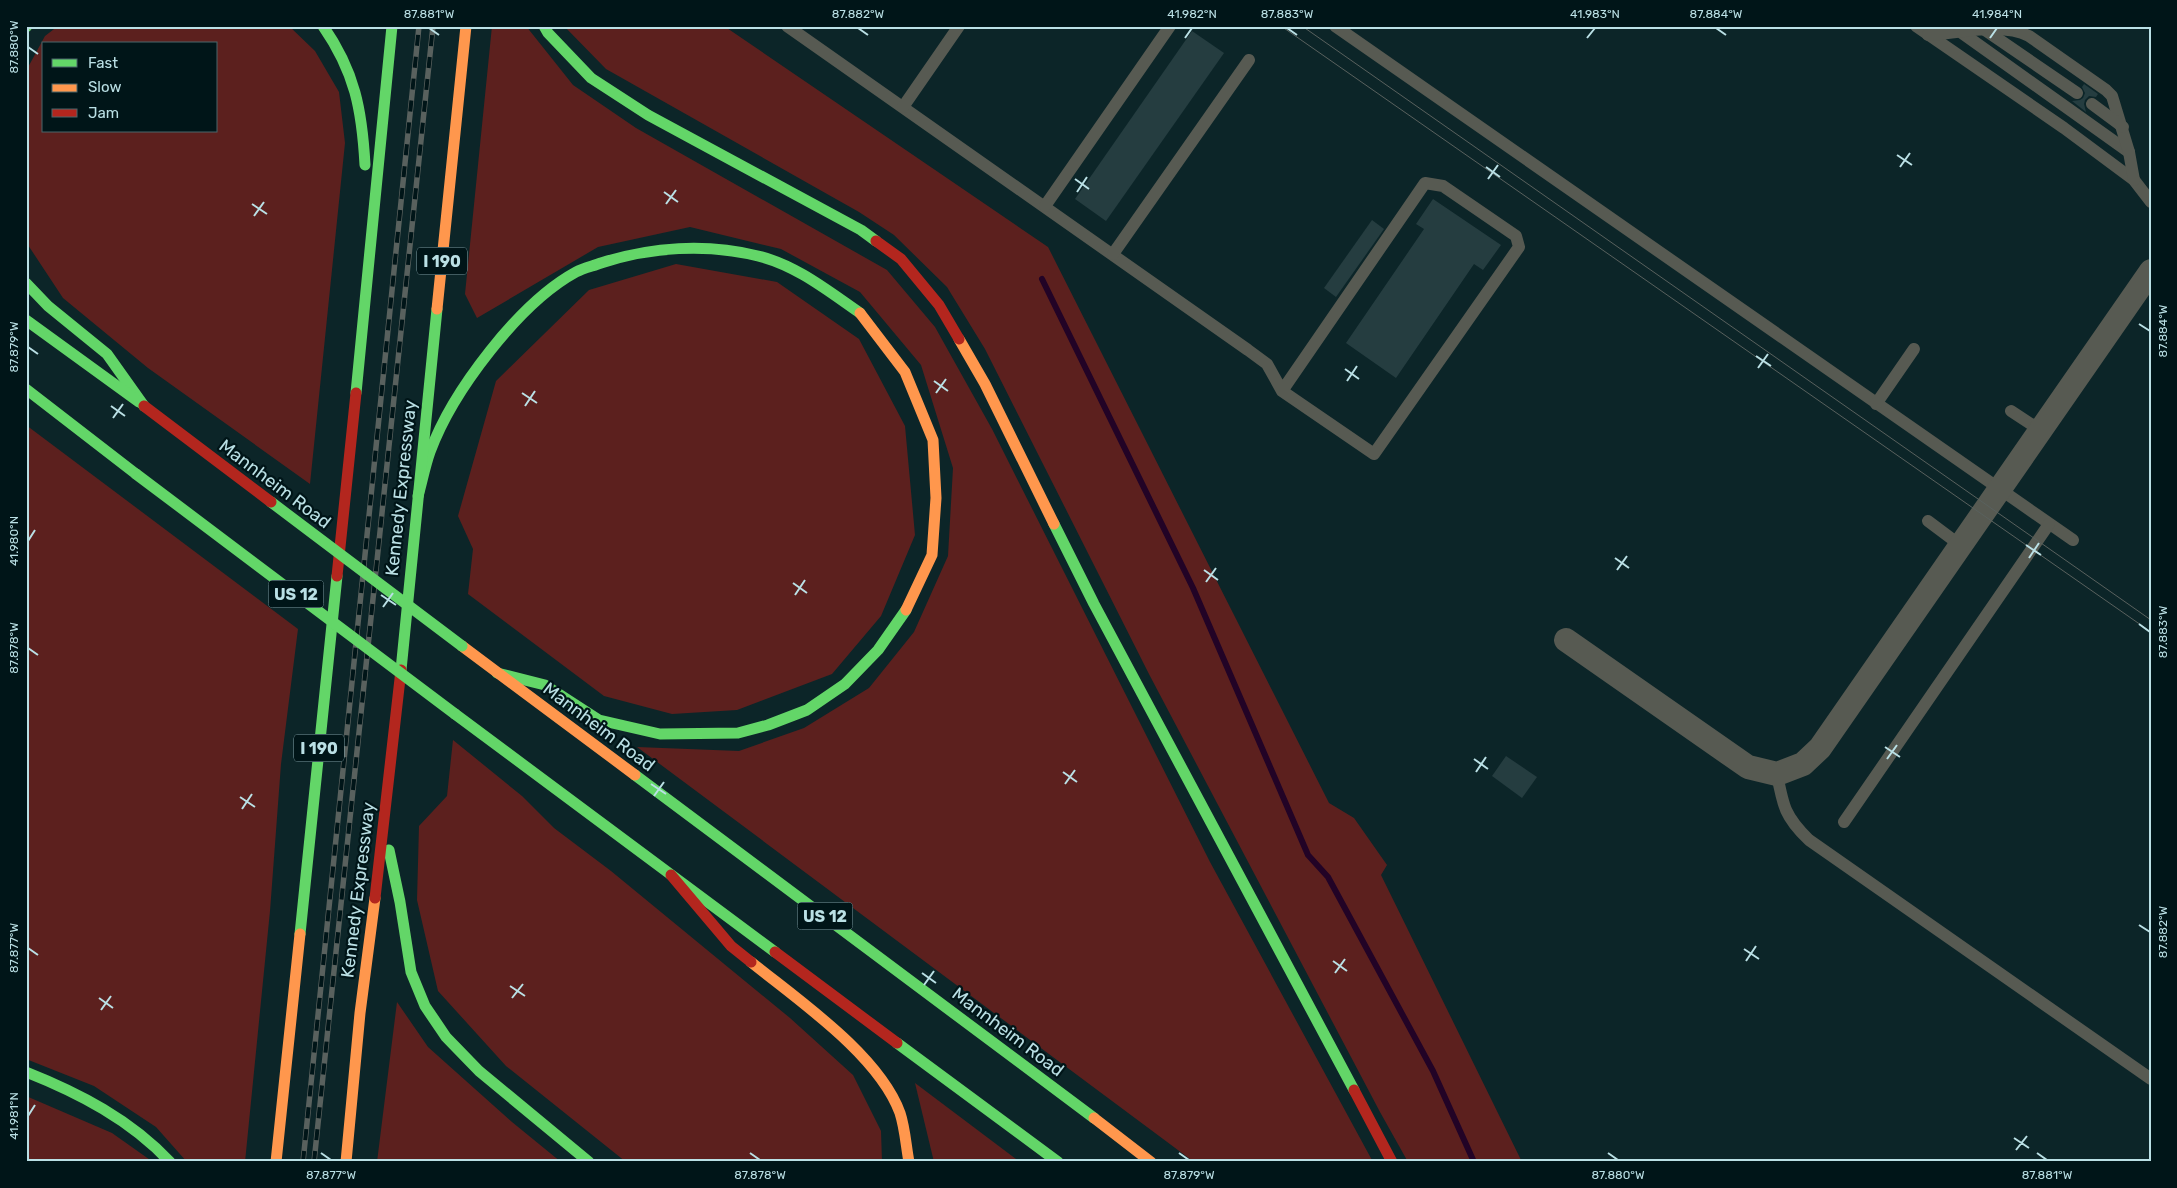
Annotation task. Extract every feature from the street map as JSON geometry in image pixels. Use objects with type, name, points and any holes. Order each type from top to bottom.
[{"type":"main road","points":[[323,26],[339,48],[353,76],[360,104],[365,178],[361,334]]},
{"type":"main road","name":"I 190","points":[[276,1162],[330,651],[392,26]]},
{"type":"main road","name":"Kennedy Expressway","points":[[346,1162],[360,1013],[384,832],[466,26]]},
{"type":"main road","points":[[544,26],[548,33],[591,78],[648,116],[861,230],[901,259],[939,305],[985,384],[1094,604],[1392,1162]]},
{"type":"main road","points":[[418,496],[430,452],[446,419],[481,364],[501,338],[550,289],[577,271],[630,254],[702,247],[759,256],[806,276],[861,314],[905,372],[933,440],[936,498],[932,555],[908,607],[878,650],[845,684],[807,710],[768,726],[738,733],[660,734],[599,720],[545,685],[497,673]]},
{"type":"main road","points":[[26,283],[48,306],[107,354],[144,406]]},
{"type":"main road","name":"Mannheim Road","points":[[26,320],[144,406],[497,673],[878,956],[1151,1162]]},
{"type":"main road","name":"US 12","points":[[26,389],[456,714],[1058,1162]]},
{"type":"main road","points":[[384,832],[400,902],[411,972],[425,1006],[446,1037],[479,1071],[590,1162]]},
{"type":"main road","points":[[671,875],[731,946],[842,1036],[879,1075],[900,1113],[909,1162]]},
{"type":"main road","points":[[26,1072],[107,1112],[158,1148],[170,1162]]},
{"type":"street","points":[[1566,640],[1748,767],[1777,774],[1803,764],[1820,748],[2151,271]]},
{"type":"lane","points":[[787,26],[1267,364],[1282,391],[1374,454],[1519,247],[1516,236],[1443,186],[1425,183],[1282,391]]},
{"type":"lane","points":[[903,107],[959,26]]},
{"type":"lane","points":[[1045,206],[1170,26]]},
{"type":"lane","points":[[1335,26],[2073,540]]},
{"type":"lane","points":[[1916,26],[2096,158],[2134,180],[2151,202]]},
{"type":"lane","points":[[1928,35],[2005,28],[2019,31],[2106,90],[2112,96],[2123,127],[2134,180]]},
{"type":"lane","points":[[1985,30],[2077,93]]},
{"type":"lane","points":[[1962,33],[2129,152]]},
{"type":"lane","points":[[1113,254],[1249,60]]},
{"type":"lane","points":[[2092,104],[2123,127]]},
{"type":"lane","points":[[1876,404],[1914,349]]},
{"type":"lane","points":[[2011,411],[2040,430]]},
{"type":"lane","points":[[1928,521],[1960,545]]},
{"type":"lane","points":[[1844,822],[2049,524]]},
{"type":"lane","points":[[1777,774],[1783,808],[1795,826],[1809,840],[2151,1079]]},
{"type":"shaded area","points":[[58,26],[289,26],[315,51],[339,92],[345,143],[310,484],[148,368],[63,298],[26,242],[26,71],[45,36]]},
{"type":"shaded area","points":[[492,26],[526,26],[573,85],[636,128],[887,270],[935,327],[992,429],[1210,862],[1373,1162],[1194,1162],[637,747],[739,751],[804,728],[869,688],[914,632],[948,556],[953,468],[921,365],[860,292],[781,249],[690,227],[598,247],[477,318],[465,294]]},
{"type":"shaded area","points":[[564,26],[724,26],[1048,247],[1329,803],[1354,818],[1387,865],[1381,875],[1522,1162],[1408,1162],[1150,676],[985,349],[947,287],[894,235],[859,212],[606,69]]},
{"type":"shaded area","points":[[676,264],[777,282],[859,339],[905,426],[915,535],[881,616],[832,674],[737,710],[672,714],[604,696],[468,594],[473,549],[458,516],[496,381],[589,290]]},
{"type":"shaded area","points":[[26,425],[298,629],[281,764],[270,911],[245,1162],[187,1162],[156,1127],[94,1086],[26,1059]]},
{"type":"shaded area","points":[[453,740],[522,796],[554,828],[611,871],[790,1018],[853,1075],[881,1131],[882,1162],[626,1162],[506,1066],[438,991],[417,900],[419,826],[447,796]]},
{"type":"shaded area","points":[[397,1002],[428,1047],[512,1122],[561,1162],[377,1162]]},
{"type":"shaded area","points":[[915,1083],[1020,1162],[934,1162]]},
{"type":"shaded area","points":[[26,1096],[112,1133],[153,1162],[26,1162]]},
{"type":"building","points":[[1192,31],[1224,53],[1106,221],[1075,199]]},
{"type":"building","points":[[2084,84],[2098,94],[2096,97],[2089,96],[2085,100],[2086,112],[2072,101],[2083,98],[2085,93],[2082,87]]},
{"type":"building","points":[[1433,199],[1501,245],[1483,270],[1474,264],[1396,378],[1346,343],[1424,229],[1416,224]]},
{"type":"building","points":[[1372,220],[1384,229],[1336,297],[1324,288]]},
{"type":"building","points":[[1506,756],[1537,777],[1522,798],[1492,776]]},
{"type":"waterway","points":[[1042,279],[1193,588],[1308,855],[1328,877],[1433,1071],[1474,1162]]},
{"type":"tram line","points":[[1281,26],[2151,632]]},
{"type":"tram line","points":[[1302,26],[2151,620]]},
{"type":"railway","points":[[303,1162],[419,26]]},
{"type":"railway","points":[[314,1162],[433,26]]},
{"type":"traffic: fast","points":[[323,26],[343,59],[355,92],[362,127],[365,165]]},
{"type":"traffic: fast","points":[[356,393],[392,26]]},
{"type":"traffic: fast","points":[[544,26],[548,33],[591,78],[648,115],[861,230],[876,241]]},
{"type":"traffic: fast","points":[[418,496],[428,457],[440,428],[471,377],[490,351],[532,305],[554,286],[582,269],[639,253],[659,250],[699,248],[738,252],[772,260],[799,272],[860,313]]},
{"type":"traffic: fast","points":[[26,283],[48,306],[107,354],[144,406]]},
{"type":"traffic: fast","points":[[401,670],[437,309]]},
{"type":"traffic: fast","points":[[26,320],[139,402]]},
{"type":"traffic: fast","points":[[26,389],[136,474]]},
{"type":"traffic: fast","points":[[136,474],[455,714]]},
{"type":"traffic: fast","points":[[271,502],[462,646]]},
{"type":"traffic: fast","points":[[1054,524],[1094,604],[1354,1090]]},
{"type":"traffic: fast","points":[[300,934],[337,576]]},
{"type":"traffic: fast","points":[[497,673],[545,685],[599,720],[660,734],[738,733],[768,725],[807,710],[845,684],[878,650],[906,610]]},
{"type":"traffic: fast","points":[[455,714],[775,952]]},
{"type":"traffic: fast","points":[[635,775],[1094,1118]]},
{"type":"traffic: fast","points":[[389,850],[400,902],[411,972],[425,1006],[446,1037],[479,1071],[589,1162]]},
{"type":"traffic: fast","points":[[897,1043],[1058,1162]]},
{"type":"traffic: fast","points":[[26,1072],[65,1089],[103,1109],[138,1133],[170,1162]]},
{"type":"traffic: slow","points":[[437,309],[466,26]]},
{"type":"traffic: slow","points":[[860,313],[905,372],[933,440],[936,498],[932,555],[906,610]]},
{"type":"traffic: slow","points":[[959,339],[985,384],[1054,524]]},
{"type":"traffic: slow","points":[[462,646],[635,775]]},
{"type":"traffic: slow","points":[[346,1162],[360,1013],[375,898]]},
{"type":"traffic: slow","points":[[276,1162],[300,934]]},
{"type":"traffic: slow","points":[[751,962],[835,1030],[874,1070],[889,1091],[900,1113],[909,1162]]},
{"type":"traffic: slow","points":[[1094,1118],[1151,1162]]},
{"type":"traffic: jam","points":[[876,241],[901,259],[939,305],[959,339]]},
{"type":"traffic: jam","points":[[337,576],[356,393]]},
{"type":"traffic: jam","points":[[144,406],[271,502]]},
{"type":"traffic: jam","points":[[375,898],[401,670]]},
{"type":"traffic: jam","points":[[671,875],[731,946],[751,962]]},
{"type":"traffic: jam","points":[[775,952],[897,1043]]},
{"type":"traffic: jam","points":[[1354,1090],[1392,1162]]}]
